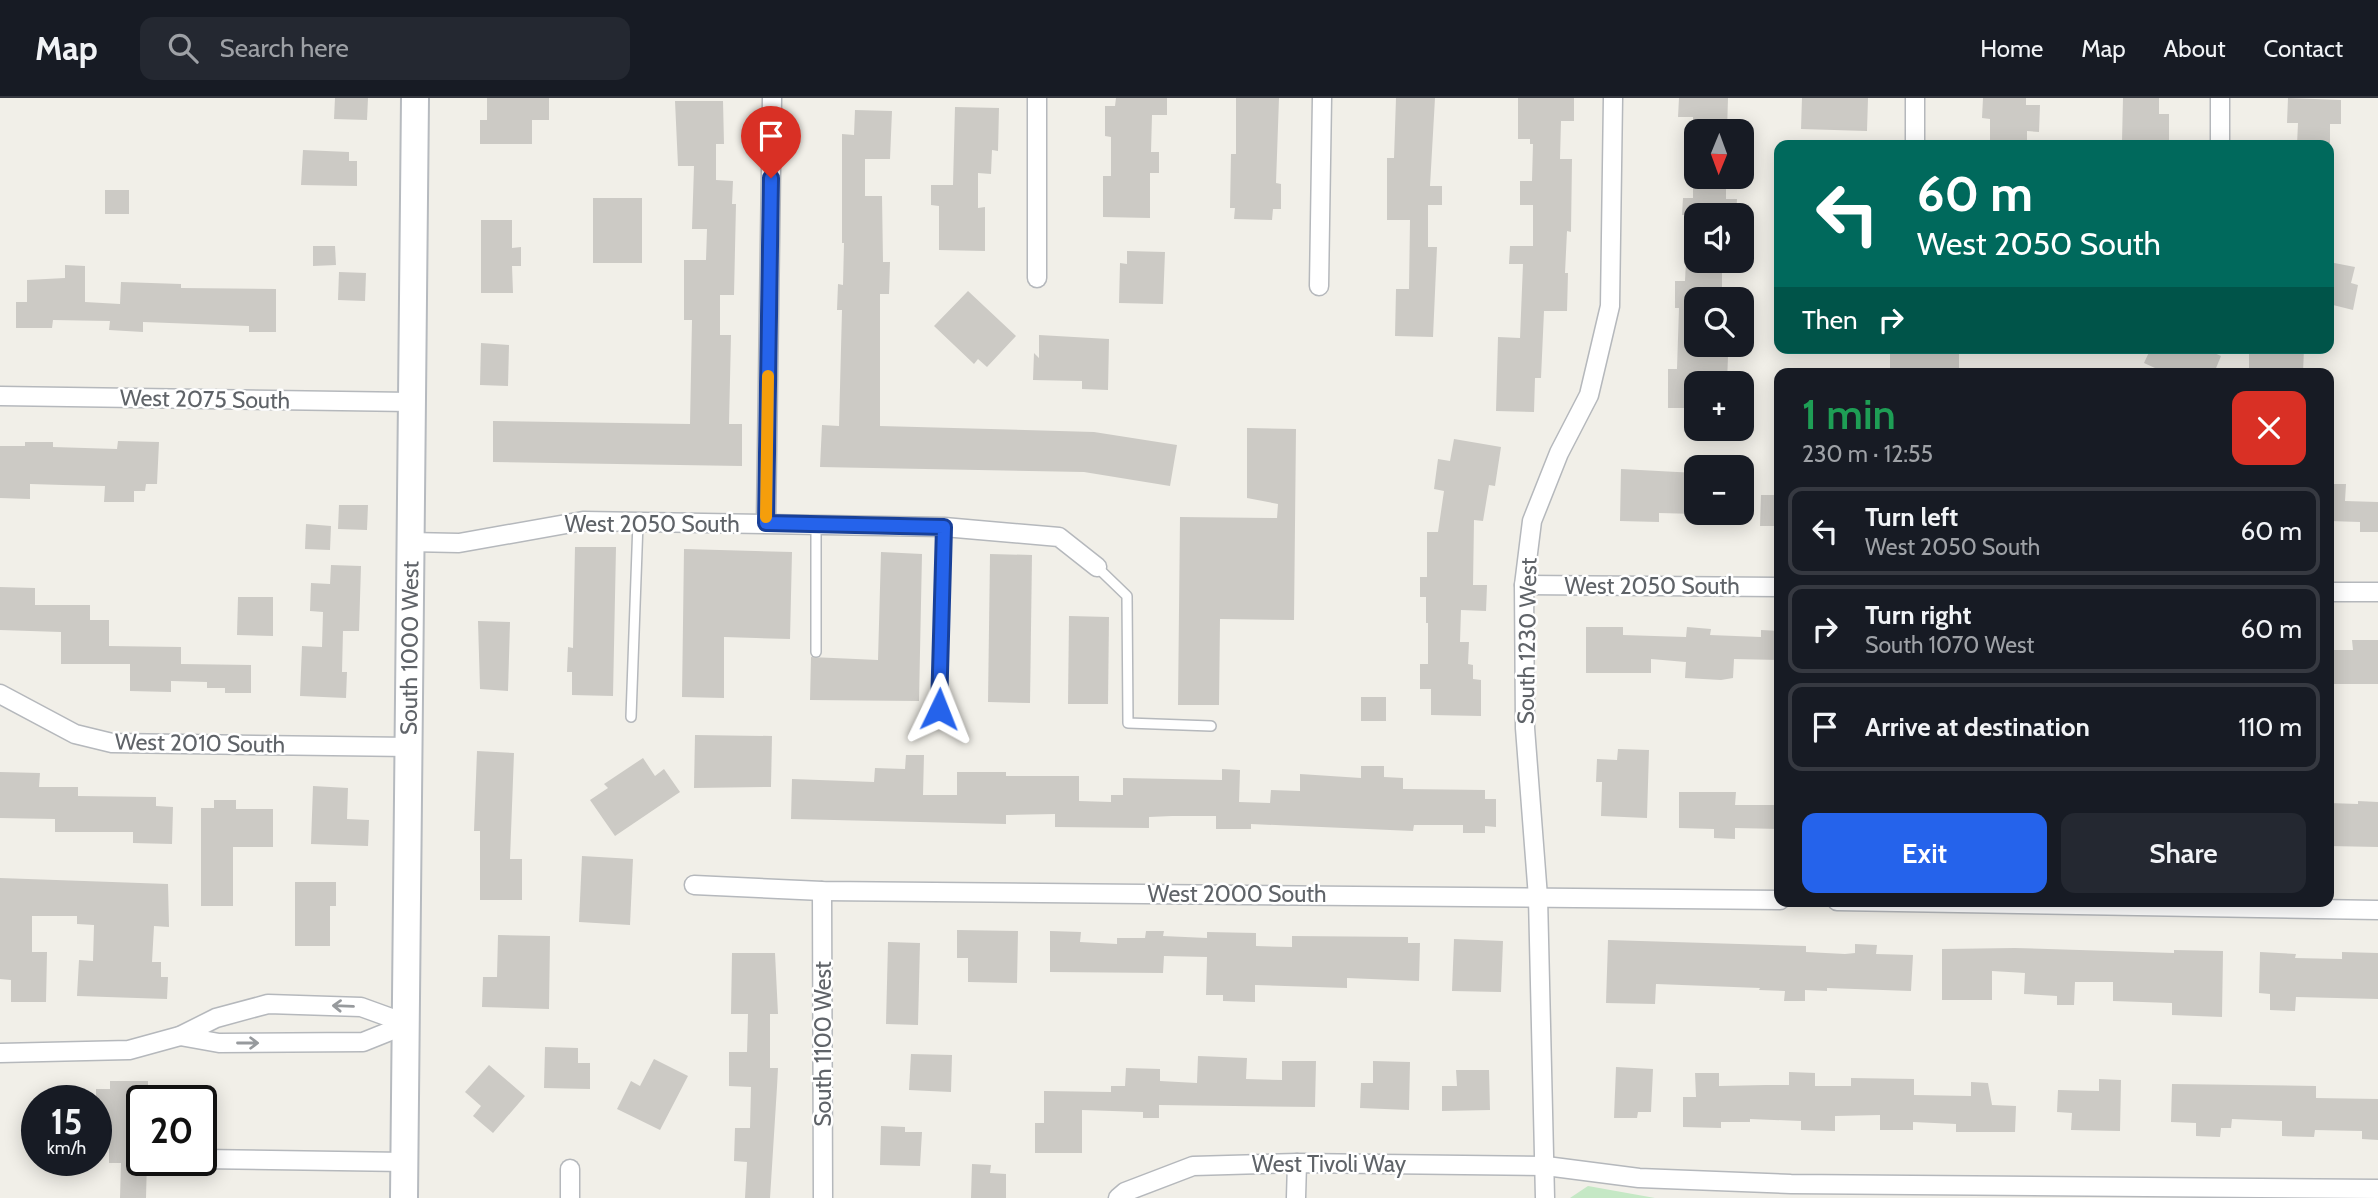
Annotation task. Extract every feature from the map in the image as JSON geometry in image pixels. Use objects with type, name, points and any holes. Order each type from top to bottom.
[{"type":"main road","name":"South 1000 West","points":[[404,1198],[408,1024],[409,542],[415,98]]},
{"type":"street","points":[[766,523],[772,98]]},
{"type":"street","points":[[1037,98],[1037,278]]},
{"type":"street","points":[[1319,286],[1322,98]]},
{"type":"street","name":"South 1230 West","points":[[1545,1198],[1538,897],[1525,728],[1524,585],[1532,521],[1559,453],[1589,395],[1610,306],[1613,98]]},
{"type":"street","points":[[1915,98],[1915,140]]},
{"type":"street","points":[[2220,98],[2220,140]]},
{"type":"street","name":"West 2075 South","points":[[0,396],[411,402]]},
{"type":"street","name":"West 2050 South","points":[[409,542],[459,543],[508,537],[549,525],[583,521],[944,527],[1059,537],[1097,567]]},
{"type":"street","name":"West 2050 South","points":[[1524,585],[1774,587]]},
{"type":"street","points":[[2334,592],[2378,592]]},
{"type":"street","name":"West 2010 South","points":[[0,694],[75,734],[112,743],[410,747]]},
{"type":"street","name":"West 2000 South","points":[[694,885],[822,891],[1774,900]]},
{"type":"street","name":"South 1100 West","points":[[822,891],[823,1198]]},
{"type":"street","points":[[2198,907],[2378,910]]},
{"type":"street","points":[[0,1053],[129,1049],[180,1035],[216,1018],[268,1003],[361,1007],[408,1024]]},
{"type":"street","points":[[180,1035],[219,1043],[363,1042],[408,1024]]},
{"type":"street","points":[[217,1159],[405,1162]]},
{"type":"street","points":[[1296,1198],[1297,1163]]},
{"type":"street","name":"West Tivoli Way","points":[[1118,1198],[1125,1192],[1193,1166],[1297,1163],[1546,1166],[1639,1178],[1791,1191],[2284,1193],[2378,1189]]},
{"type":"street","points":[[569,1198],[570,1169]]},
{"type":"lane","points":[[631,717],[638,522]]},
{"type":"lane","points":[[816,525],[816,652]]},
{"type":"lane","points":[[939,709],[944,527]]},
{"type":"lane","points":[[1097,567],[1126,596],[1128,723],[1211,726]]},
{"type":"green space","points":[[1588,1186],[1655,1198],[1570,1198]]},
{"type":"building","points":[[335,98],[368,98],[367,120],[334,119]]},
{"type":"building","points":[[487,98],[549,98],[549,120],[532,120],[532,144],[480,144],[480,120],[487,120]]},
{"type":"building","points":[[1116,98],[1167,98],[1167,115],[1152,115],[1151,152],[1159,152],[1159,173],[1150,173],[1150,218],[1103,217],[1103,176],[1111,176],[1111,137],[1105,136],[1105,106],[1115,106]]},
{"type":"building","points":[[1236,98],[1279,98],[1276,183],[1281,184],[1281,209],[1273,209],[1272,220],[1234,219],[1235,208],[1230,208],[1231,154],[1236,154]]},
{"type":"building","points":[[1396,98],[1435,98],[1430,186],[1442,186],[1442,205],[1428,205],[1428,247],[1437,247],[1433,337],[1395,336],[1396,289],[1409,289],[1410,220],[1387,220],[1387,158],[1394,158]]},
{"type":"building","points":[[1518,98],[1574,98],[1574,121],[1561,121],[1560,159],[1572,159],[1571,232],[1567,231],[1565,273],[1568,273],[1567,311],[1544,311],[1541,378],[1535,378],[1534,412],[1496,411],[1498,337],[1520,338],[1523,264],[1509,264],[1510,246],[1533,246],[1533,205],[1520,205],[1520,181],[1532,181],[1533,144],[1530,144],[1530,139],[1518,139]]},
{"type":"building","points":[[1679,98],[1728,98],[1727,119],[1678,117]]},
{"type":"building","points":[[1802,98],[1868,98],[1867,131],[1801,129]]},
{"type":"building","points":[[1983,98],[2026,98],[2026,105],[2040,105],[2039,132],[2027,131],[2027,140],[1990,140],[1990,119],[1982,118]]},
{"type":"building","points":[[2123,98],[2159,98],[2159,114],[2169,114],[2169,140],[2122,140]]},
{"type":"building","points":[[2288,98],[2341,100],[2341,124],[2330,124],[2330,140],[2297,140],[2298,123],[2287,123]]},
{"type":"building","points":[[675,101],[723,101],[724,144],[716,144],[716,180],[733,181],[732,204],[736,204],[734,295],[720,295],[720,335],[731,335],[729,424],[742,424],[742,466],[493,462],[493,421],[690,424],[692,320],[684,320],[684,260],[706,260],[707,229],[692,229],[694,166],[678,166]]},
{"type":"building","points":[[955,107],[999,108],[998,151],[992,150],[991,174],[978,173],[978,208],[985,207],[985,251],[939,250],[939,206],[931,205],[931,185],[953,185]]},
{"type":"building","points":[[855,110],[892,111],[890,159],[865,159],[865,196],[882,196],[883,262],[890,262],[889,294],[880,294],[880,426],[1094,432],[1177,445],[1170,486],[1084,472],[820,467],[822,425],[839,426],[842,310],[837,310],[838,284],[843,285],[842,134],[854,135]]},
{"type":"building","points":[[303,150],[349,152],[349,161],[357,161],[357,186],[301,185]]},
{"type":"building","points":[[1693,189],[1726,189],[1726,199],[1737,199],[1737,203],[1684,203],[1682,215],[1683,198],[1693,198]]},
{"type":"building","points":[[105,190],[129,190],[129,214],[105,214]]},
{"type":"building","points":[[593,198],[642,198],[642,263],[593,263]]},
{"type":"building","points":[[481,220],[512,220],[512,248],[521,247],[521,266],[512,266],[513,293],[481,293]]},
{"type":"building","points":[[313,246],[335,246],[336,265],[313,266]]},
{"type":"building","points":[[1127,251],[1165,252],[1163,304],[1119,303],[1120,263],[1127,264]]},
{"type":"building","points":[[2334,263],[2355,267],[2351,283],[2358,285],[2353,310],[2334,305]]},
{"type":"building","points":[[65,265],[85,266],[85,302],[120,304],[121,282],[181,284],[181,288],[276,289],[276,332],[249,332],[249,326],[143,322],[143,332],[109,330],[110,321],[53,320],[52,328],[16,328],[16,302],[27,302],[27,280],[65,278]]},
{"type":"building","points":[[339,272],[366,273],[365,301],[338,300]]},
{"type":"building","points":[[1685,273],[1722,273],[1722,287],[1684,287],[1684,357],[1728,357],[1727,371],[1684,371],[1684,408],[1668,408],[1668,369],[1677,369],[1679,308],[1675,308],[1675,281],[1685,281]]},
{"type":"building","points":[[968,291],[1016,336],[987,367],[978,359],[974,364],[934,326]]},
{"type":"building","points":[[1039,335],[1109,339],[1108,390],[1082,389],[1082,381],[1033,380],[1034,353],[1039,358]]},
{"type":"building","points":[[481,343],[509,345],[508,386],[480,385]]},
{"type":"building","points":[[1890,354],[1959,354],[1959,368],[1890,368]]},
{"type":"building","points":[[2148,354],[2221,356],[2216,368],[2155,368],[2144,363]]},
{"type":"building","points":[[2249,354],[2304,354],[2303,368],[2249,368]]},
{"type":"building","points":[[1247,428],[1296,429],[1294,620],[1220,619],[1219,705],[1178,705],[1180,517],[1277,518],[1278,504],[1247,498]]},
{"type":"building","points":[[1454,439],[1501,447],[1495,486],[1489,485],[1483,521],[1474,520],[1473,585],[1487,585],[1486,611],[1461,610],[1460,642],[1469,642],[1468,664],[1473,665],[1473,679],[1481,680],[1481,716],[1431,715],[1431,689],[1420,689],[1420,664],[1428,664],[1428,623],[1426,597],[1420,597],[1420,577],[1427,577],[1427,532],[1438,532],[1444,491],[1434,489],[1438,459],[1450,461]]},
{"type":"building","points":[[118,441],[159,442],[157,484],[146,484],[145,491],[134,491],[134,502],[104,502],[105,486],[30,484],[30,499],[0,498],[0,446],[25,446],[25,442],[53,442],[53,447],[117,449]]},
{"type":"building","points":[[1621,469],[1684,472],[1684,514],[1659,513],[1659,522],[1620,521]]},
{"type":"building","points":[[2334,484],[2346,484],[2345,501],[2378,502],[2378,532],[2360,532],[2360,522],[2334,521]]},
{"type":"building","points":[[1761,495],[1774,495],[1774,526],[1760,526]]},
{"type":"building","points":[[339,505],[368,505],[367,530],[338,529]]},
{"type":"building","points":[[306,524],[331,526],[330,550],[305,549]]},
{"type":"building","points":[[575,547],[616,547],[613,696],[572,695],[572,672],[567,672],[568,647],[573,648]]},
{"type":"building","points":[[684,549],[792,552],[790,639],[724,637],[724,698],[682,697]]},
{"type":"building","points":[[881,552],[922,554],[919,701],[810,700],[811,657],[878,660]]},
{"type":"building","points":[[990,554],[1032,555],[1030,703],[988,702]]},
{"type":"building","points":[[331,565],[361,566],[359,631],[343,631],[342,672],[347,672],[346,698],[300,696],[302,646],[322,647],[323,612],[310,611],[311,583],[330,584]]},
{"type":"building","points":[[0,587],[35,588],[35,605],[90,605],[90,620],[109,620],[109,646],[181,647],[181,664],[251,665],[251,693],[225,693],[225,688],[207,688],[207,682],[171,681],[171,692],[130,691],[130,664],[61,664],[61,632],[0,630]]},
{"type":"building","points":[[238,597],[273,597],[273,636],[237,635]]},
{"type":"building","points":[[1069,616],[1109,617],[1108,704],[1068,704]]},
{"type":"building","points":[[478,621],[510,622],[508,691],[480,689]]},
{"type":"building","points":[[1586,627],[1623,627],[1623,635],[1686,637],[1687,627],[1711,629],[1710,635],[1761,637],[1761,630],[1774,631],[1774,660],[1734,659],[1733,678],[1685,678],[1686,662],[1651,659],[1651,673],[1586,673]]},
{"type":"building","points":[[2352,640],[2378,640],[2378,684],[2334,684],[2334,650],[2353,650]]},
{"type":"building","points":[[1361,697],[1386,697],[1386,721],[1361,721]]},
{"type":"building","points":[[695,735],[772,736],[771,787],[694,788]]},
{"type":"building","points":[[1618,749],[1649,750],[1647,818],[1601,816],[1602,782],[1596,782],[1597,759],[1617,760]]},
{"type":"building","points":[[477,751],[514,753],[510,859],[522,859],[522,900],[480,900],[480,831],[474,831]]},
{"type":"building","points":[[906,755],[924,755],[923,795],[957,795],[957,772],[1006,772],[1006,776],[1079,776],[1079,801],[1111,802],[1111,795],[1123,795],[1123,778],[1222,780],[1222,769],[1240,770],[1239,802],[1270,803],[1271,790],[1300,791],[1300,774],[1361,778],[1361,766],[1384,766],[1384,777],[1403,778],[1403,789],[1485,790],[1485,799],[1496,799],[1496,827],[1485,826],[1485,833],[1463,833],[1463,825],[1414,825],[1413,831],[1251,824],[1251,829],[1216,829],[1216,816],[1172,816],[1149,817],[1149,828],[1055,827],[1055,814],[1006,815],[1006,824],[791,819],[792,779],[874,782],[875,768],[905,769]]},
{"type":"building","points":[[643,758],[655,776],[664,769],[680,792],[615,836],[590,800],[608,788],[604,784]]},
{"type":"building","points":[[0,772],[40,773],[39,787],[78,787],[78,796],[156,797],[156,806],[173,807],[172,844],[133,843],[133,832],[55,832],[55,819],[0,818]]},
{"type":"building","points":[[313,786],[348,788],[347,819],[369,820],[368,846],[311,844]]},
{"type":"building","points":[[1679,792],[1736,792],[1735,805],[1774,805],[1774,829],[1735,828],[1735,839],[1714,838],[1714,829],[1679,828]]},
{"type":"building","points":[[214,800],[236,800],[236,809],[273,809],[273,847],[233,847],[233,906],[201,906],[201,808],[214,808]]},
{"type":"building","points":[[2358,801],[2378,802],[2378,847],[2334,846],[2334,803],[2358,804]]},
{"type":"building","points":[[582,856],[633,859],[630,925],[579,922]]},
{"type":"building","points":[[0,878],[168,884],[169,927],[154,926],[152,962],[161,962],[161,977],[168,977],[167,999],[77,996],[79,960],[93,961],[94,925],[77,924],[77,916],[32,916],[32,952],[47,952],[46,1002],[11,1002],[11,980],[0,979]]},
{"type":"building","points":[[295,882],[336,882],[336,906],[330,906],[330,946],[295,946]]},
{"type":"building","points":[[957,930],[1018,931],[1017,983],[968,982],[968,958],[957,958]]},
{"type":"building","points":[[1050,931],[1081,932],[1080,942],[1117,944],[1117,938],[1145,938],[1146,931],[1164,931],[1163,936],[1207,938],[1207,932],[1256,933],[1256,946],[1292,947],[1292,936],[1408,937],[1408,943],[1420,943],[1419,981],[1347,978],[1347,988],[1255,985],[1255,1002],[1223,1001],[1223,995],[1206,995],[1207,957],[1164,956],[1163,973],[1050,972]]},
{"type":"building","points":[[498,935],[550,936],[549,1009],[482,1007],[483,977],[497,977]]},
{"type":"building","points":[[1454,939],[1503,941],[1501,992],[1452,991]]},
{"type":"building","points":[[1608,940],[1806,946],[1806,952],[1845,954],[1855,953],[1855,944],[1877,945],[1876,954],[1913,955],[1911,991],[1827,988],[1827,991],[1805,990],[1805,1001],[1784,1001],[1785,991],[1656,984],[1655,1004],[1606,1003]]},
{"type":"building","points":[[888,942],[920,943],[918,1025],[886,1024]]},
{"type":"building","points":[[2015,948],[2174,953],[2174,950],[2223,951],[2222,1017],[2172,1015],[2172,1003],[2113,1001],[2113,982],[2075,982],[2074,1005],[2057,1005],[2057,996],[2024,994],[2025,973],[1992,971],[1992,1000],[1942,1000],[1942,949]]},
{"type":"building","points":[[2260,952],[2296,954],[2295,958],[2342,959],[2342,952],[2378,953],[2378,999],[2296,997],[2295,1011],[2270,1010],[2270,994],[2259,993]]},
{"type":"building","points":[[732,953],[775,953],[778,1014],[770,1014],[770,1068],[778,1068],[770,1198],[745,1198],[747,1162],[734,1161],[735,1128],[750,1128],[751,1087],[729,1086],[729,1052],[747,1052],[748,1014],[731,1014]]},
{"type":"building","points":[[545,1047],[578,1048],[578,1063],[590,1063],[590,1089],[544,1088]]},
{"type":"building","points":[[911,1054],[952,1055],[951,1092],[909,1090]]},
{"type":"building","points":[[1198,1056],[1247,1058],[1246,1079],[1282,1080],[1282,1061],[1316,1061],[1315,1107],[1159,1105],[1159,1118],[1143,1118],[1143,1112],[1082,1110],[1082,1153],[1035,1153],[1035,1123],[1044,1123],[1044,1091],[1111,1092],[1111,1086],[1125,1086],[1126,1068],[1160,1069],[1160,1081],[1197,1083]]},
{"type":"building","points":[[654,1059],[688,1076],[660,1130],[617,1109],[631,1081],[640,1086]]},
{"type":"building","points":[[1373,1061],[1410,1062],[1409,1110],[1360,1108],[1361,1083],[1373,1083]]},
{"type":"building","points":[[489,1065],[525,1096],[493,1133],[473,1116],[481,1106],[465,1092]]},
{"type":"building","points":[[1616,1067],[1653,1069],[1651,1112],[1638,1112],[1637,1118],[1614,1118]]},
{"type":"building","points":[[1456,1070],[1489,1070],[1490,1110],[1442,1111],[1442,1086],[1457,1086]]},
{"type":"building","points":[[1789,1072],[1815,1073],[1815,1086],[1851,1086],[1851,1078],[1914,1079],[1914,1095],[1971,1096],[1971,1082],[1988,1083],[1992,1105],[2016,1106],[2015,1132],[1956,1132],[1956,1124],[1913,1122],[1913,1130],[1880,1130],[1880,1115],[1835,1116],[1835,1131],[1801,1130],[1801,1121],[1750,1119],[1750,1122],[1721,1122],[1721,1128],[1683,1127],[1683,1097],[1696,1097],[1695,1073],[1719,1073],[1719,1086],[1789,1085]]},
{"type":"building","points":[[2099,1079],[2121,1080],[2120,1131],[2071,1130],[2072,1113],[2057,1112],[2058,1090],[2099,1091]]},
{"type":"building","points":[[110,1081],[148,1081],[148,1085],[126,1085],[126,1176],[147,1176],[146,1198],[120,1198],[121,1163],[112,1163]]},
{"type":"building","points":[[2172,1084],[2316,1086],[2316,1098],[2378,1099],[2378,1140],[2362,1139],[2362,1131],[2315,1130],[2314,1137],[2282,1136],[2282,1121],[2232,1119],[2231,1128],[2221,1128],[2220,1137],[2196,1136],[2196,1123],[2171,1122]]},
{"type":"building","points":[[881,1126],[905,1127],[905,1132],[922,1132],[920,1166],[880,1165]]},
{"type":"building","points":[[972,1164],[991,1165],[990,1173],[1006,1174],[1006,1198],[971,1198]]},
{"type":"slow traffic","points":[[766,517],[768,376]]},
{"type":"route","points":[[771,178],[766,523],[944,527],[939,709]]}]
